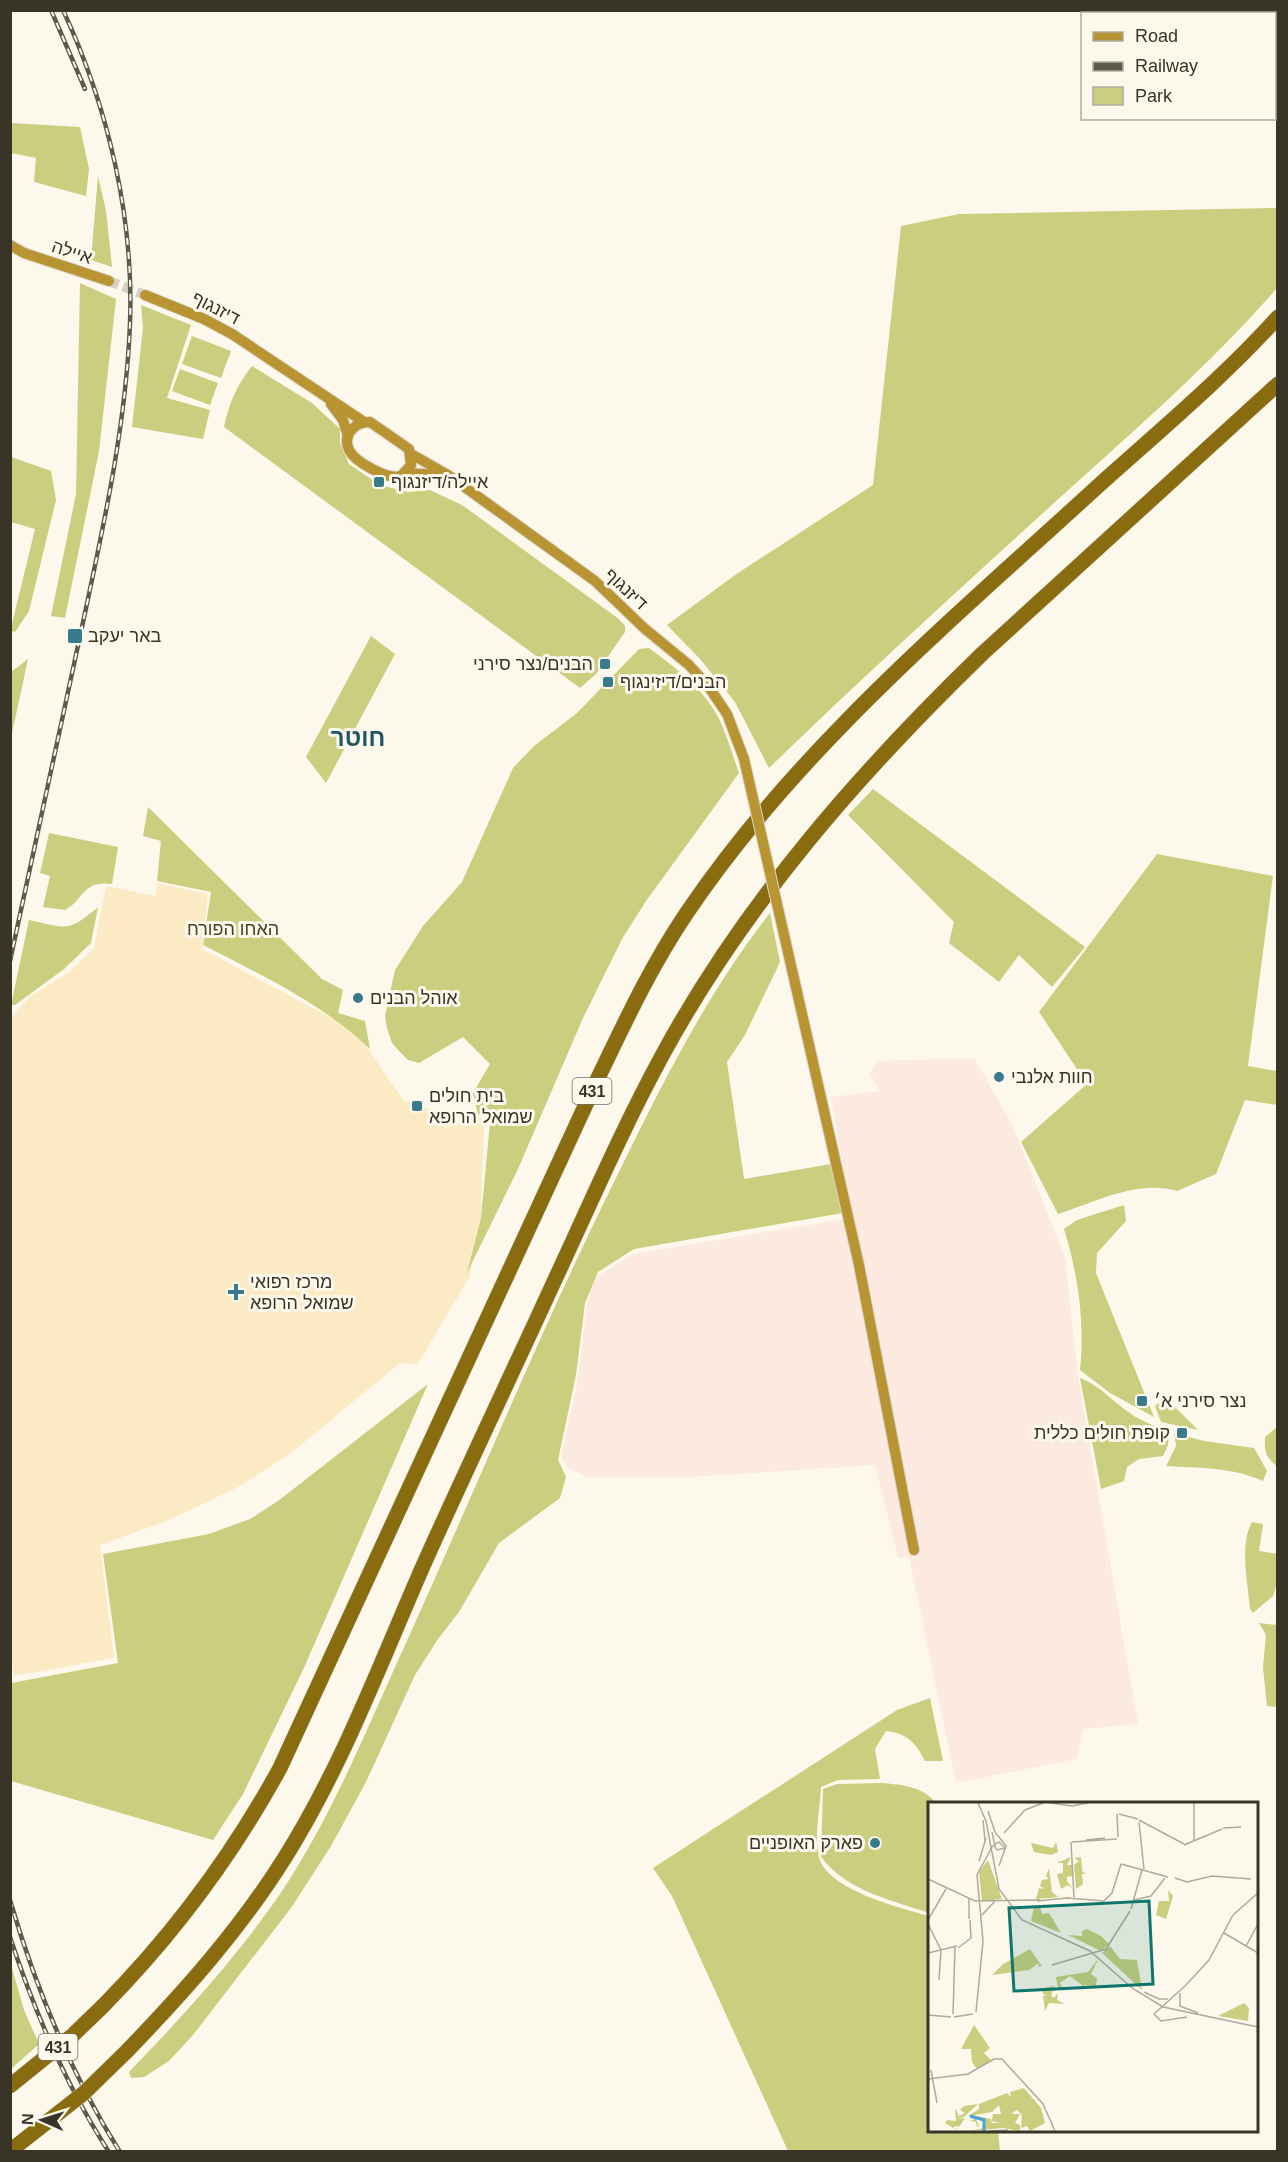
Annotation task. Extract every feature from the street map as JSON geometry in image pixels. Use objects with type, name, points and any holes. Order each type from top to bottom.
[{"type":"highway","name":"431","points":[[10,2086],[73,2035],[103,2006],[191,1907],[250,1822],[280,1768],[626,1019],[685,915],[761,815],[864,704],[965,607],[1210,386],[1278,317]]},
{"type":"highway","name":"431","points":[[10,2151],[84,2093],[127,2051],[191,1982],[250,1908],[304,1827],[360,1713],[424,1564],[642,1093],[676,1031],[728,946],[826,819],[943,693],[990,646],[1278,384]]},
{"type":"street","name":"איילה","points":[[10,245],[24,253],[109,281]]},
{"type":"street","name":"איילה","points":[[10,252],[24,253]]},
{"type":"street","name":"דיזנגוף","points":[[145,295],[204,319],[232,334],[364,422]]},
{"type":"street","name":"דיזנגוף","points":[[327,399],[343,420],[348,436]]},
{"type":"street","points":[[364,422],[375,424],[402,442],[411,454],[411,465],[405,473],[396,478],[385,477],[354,456],[348,447],[348,436],[354,426],[364,422]]},
{"type":"street","name":"דיזנגוף","points":[[411,454],[448,475],[595,581],[644,628],[689,665],[708,686],[727,714],[744,759],[859,1265],[914,1550]]},
{"type":"street","points":[[405,473],[448,475]]},
{"type":"shaded area","name":"מרכז רפואי שמואל הרופא","points":[[157,883],[208,894],[202,949],[356,1031],[403,1100],[448,1115],[451,1120],[462,1124],[481,1117],[484,1127],[481,1218],[469,1278],[417,1365],[400,1363],[291,1453],[238,1487],[169,1520],[100,1545],[114,1658],[14,1676],[10,1647],[10,1020],[29,997],[69,972],[94,948],[106,886],[155,896]]},
{"type":"shaded area","points":[[974,1058],[1013,1126],[1065,1258],[1078,1376],[1138,1724],[1083,1729],[1076,1759],[956,1783],[909,1557],[898,1557],[875,1465],[691,1477],[586,1477],[567,1467],[561,1457],[576,1390],[588,1299],[596,1277],[633,1254],[852,1218],[831,1097],[879,1091],[870,1073],[877,1061]]},
{"type":"green space","points":[[11,123],[80,127],[89,169],[86,196],[34,182],[36,158],[11,153]]},
{"type":"green space","points":[[98,176],[106,211],[112,267],[91,260]]},
{"type":"green space","points":[[1277,208],[1277,288],[1253,315],[1174,394],[916,629],[769,768],[735,702],[700,659],[667,625],[735,575],[873,485],[901,226],[959,214]]},
{"type":"green space","points":[[80,283],[116,299],[99,451],[65,618],[51,616],[76,494]]},
{"type":"green space","points":[[141,305],[191,325],[167,398],[210,410],[203,439],[132,427],[143,328]]},
{"type":"green space","points":[[192,336],[231,351],[221,378],[182,364]]},
{"type":"green space","points":[[252,366],[312,403],[340,429],[340,443],[349,464],[380,485],[408,492],[430,490],[462,505],[619,619],[625,626],[625,632],[596,674],[580,688],[224,427],[234,395]]},
{"type":"green space","points":[[180,369],[218,383],[210,405],[172,391]]},
{"type":"green space","points":[[11,457],[51,471],[56,500],[29,611],[15,632],[11,631],[11,628],[35,529],[11,522]]},
{"type":"green space","points":[[371,636],[395,654],[326,783],[306,757]]},
{"type":"green space","points":[[649,648],[680,673],[708,701],[721,723],[739,773],[646,901],[622,939],[583,1018],[518,1169],[467,1273],[481,1218],[490,1122],[487,1113],[478,1115],[473,1093],[490,1064],[463,1037],[419,1063],[408,1060],[392,1043],[385,1016],[395,970],[423,926],[462,882],[513,768],[534,746],[577,713],[639,649]]},
{"type":"green space","points":[[28,659],[11,738],[11,672]]},
{"type":"green space","points":[[873,789],[1085,947],[1052,987],[1019,955],[999,982],[949,943],[954,922],[848,815]]},
{"type":"green space","name":"האחו הפורח","points":[[148,807],[322,979],[343,990],[338,1013],[365,1021],[370,1049],[311,1004],[269,979],[203,945],[211,892],[157,881],[161,841],[143,836]]},
{"type":"green space","points":[[49,833],[118,847],[112,884],[95,885],[89,888],[65,910],[43,907],[50,876],[40,873]]},
{"type":"green space","points":[[1157,854],[1273,876],[1248,1066],[1277,1071],[1277,1105],[1245,1100],[1216,1174],[1177,1191],[1162,1188],[1132,1190],[1058,1214],[1021,1142],[1087,1084],[1039,1012]]},
{"type":"green space","points":[[98,907],[91,943],[64,969],[15,1005],[11,1005],[29,920],[59,926],[73,925]]},
{"type":"green space","points":[[770,913],[780,962],[745,1035],[727,1062],[744,1179],[831,1164],[843,1213],[634,1249],[598,1272],[585,1303],[576,1375],[558,1460],[566,1477],[560,1498],[499,1543],[459,1612],[415,1675],[366,1782],[331,1846],[291,1908],[193,2035],[169,2061],[144,2077],[131,2078],[129,2072],[191,2006],[249,1937],[284,1888],[317,1832],[361,1743],[558,1300],[630,1149],[704,1010],[746,945]]},
{"type":"green space","points":[[1124,1205],[1126,1221],[1097,1253],[1096,1273],[1154,1417],[1110,1393],[1080,1370],[1082,1335],[1079,1299],[1064,1229],[1077,1220]]},
{"type":"green space","points":[[1080,1378],[1101,1390],[1135,1416],[1169,1431],[1168,1445],[1163,1456],[1139,1459],[1127,1467],[1124,1481],[1101,1489]]},
{"type":"green space","points":[[428,1384],[303,1670],[243,1794],[213,1840],[11,1781],[11,1683],[118,1663],[103,1554],[209,1534],[250,1519],[278,1501]]},
{"type":"green space","points":[[1166,1398],[1198,1430],[1161,1422],[1155,1406]]},
{"type":"green space","points":[[1277,1427],[1277,1466],[1270,1460],[1265,1450],[1265,1437]]},
{"type":"green space","points":[[1174,1433],[1204,1441],[1254,1448],[1267,1471],[1263,1481],[1228,1471],[1166,1466],[1176,1446]]},
{"type":"green space","points":[[1252,1522],[1263,1524],[1259,1551],[1278,1554],[1277,1584],[1273,1596],[1253,1613],[1250,1609],[1245,1553],[1248,1531]]},
{"type":"green space","points":[[1259,1623],[1277,1625],[1277,1707],[1267,1706],[1263,1667],[1266,1635]]},
{"type":"green space","points":[[930,1698],[943,1761],[925,1761],[910,1740],[900,1734],[886,1731],[875,1749],[880,1779],[838,1780],[821,1787],[817,1831],[819,1857],[825,1869],[850,1888],[884,1903],[928,1916],[928,2132],[998,2132],[1000,2151],[788,2151],[672,1896],[653,1868],[897,1710]]},
{"type":"green space","name":"פארק האופניים","points":[[882,1783],[905,1786],[925,1793],[935,1802],[928,1802],[928,1913],[870,1893],[844,1878],[821,1857],[823,1789],[837,1784]]},
{"type":"green space","points":[[10,1961],[24,2010],[39,2044],[11,2069]]},
{"type":"tunnel","points":[[109,281],[145,295]]},
{"type":"railway","points":[[51,10],[85,89]]},
{"type":"railway","points":[[10,961],[104,523],[118,443],[128,363],[130,323],[128,243],[115,163],[93,85],[63,10]]},
{"type":"railway","points":[[10,1900],[31,1966],[56,2030],[86,2092],[120,2152]]},
{"type":"railway","points":[[10,1937],[52,2047],[78,2100],[109,2152]]},
{"type":"place","name":"איילה/דיזנגוף","points":[[379,482]]},
{"type":"place","name":"באר יעקב","points":[[75,636]]},
{"type":"place","name":"הבנים/נצר סירני","points":[[605,664]]},
{"type":"place","name":"הבנים/דיזינגוף","points":[[608,682]]},
{"type":"place","name":"אוהל הבנים","points":[[358,998]]},
{"type":"place","name":"חוות אלנבי","points":[[999,1077]]},
{"type":"place","name":"בית חולים שמואל הרופא","points":[[417,1106]]},
{"type":"place","name":"מרכז רפואי שמואל הרופא","points":[[236,1292]]},
{"type":"place","name":"נצר סירני א׳","points":[[1142,1401]]},
{"type":"place","name":"קופת חולים כללית","points":[[1182,1433]]},
{"type":"place","name":"פארק האופניים","points":[[875,1843]]},
{"type":"district","name":"חוטר","points":[[358,738]]}]
